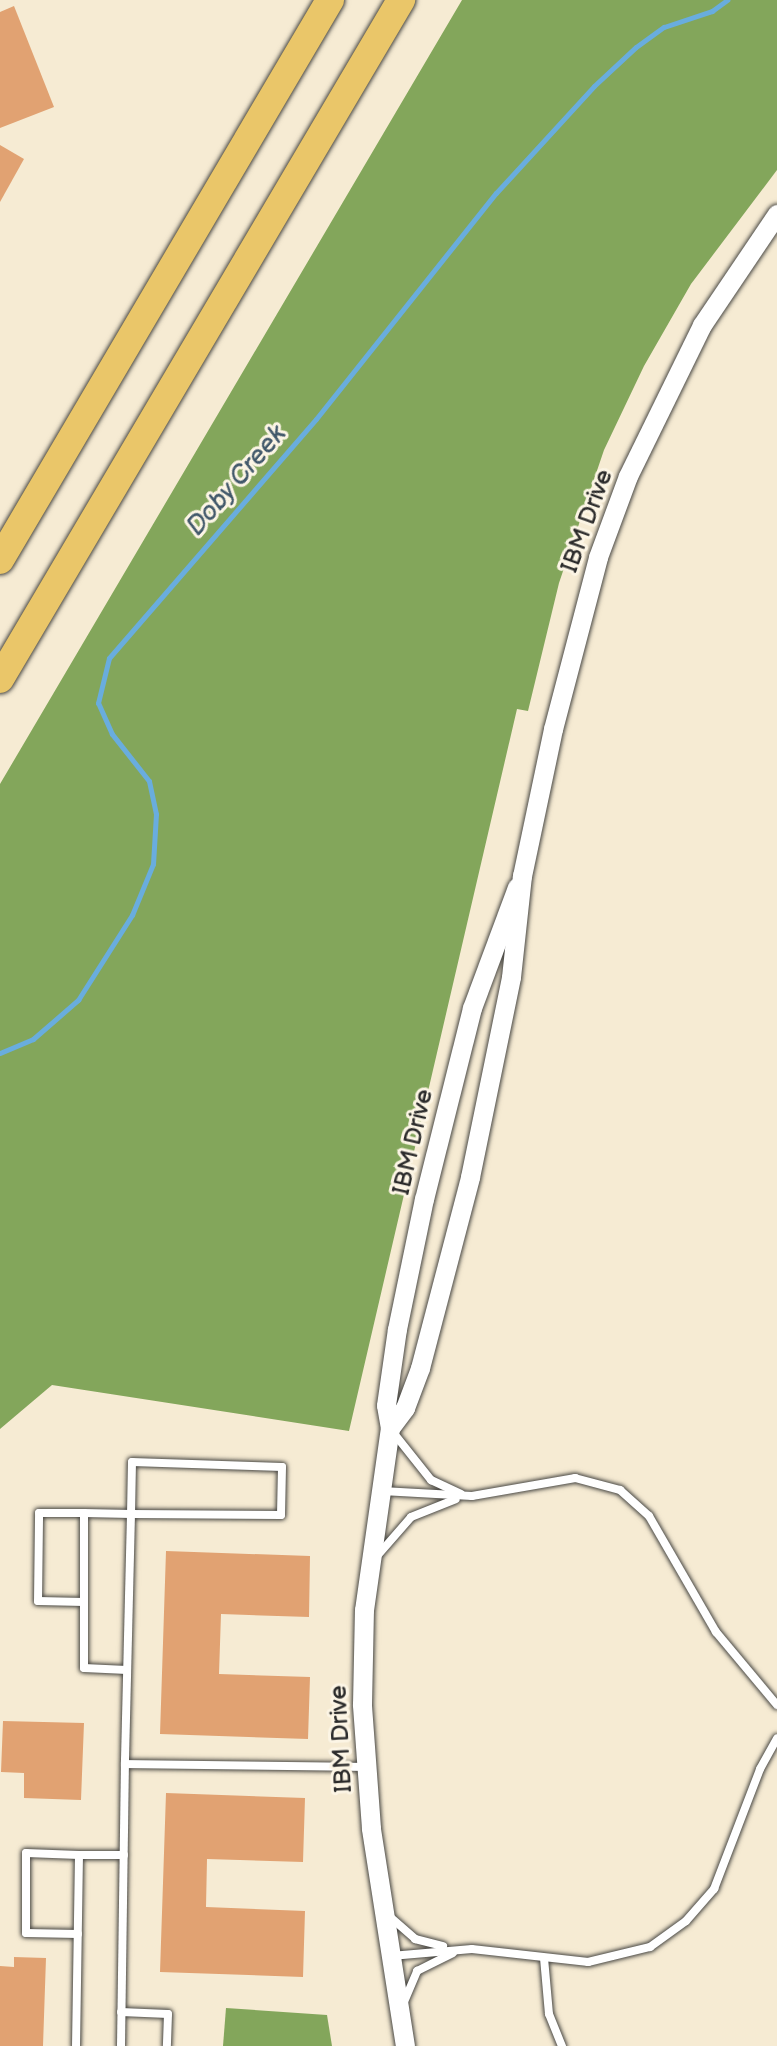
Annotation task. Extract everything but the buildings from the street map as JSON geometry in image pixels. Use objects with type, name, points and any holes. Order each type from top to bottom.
[{"type":"highway","points":[[0,560],[330,0]]},
{"type":"highway","points":[[0,679],[401,0]]},
{"type":"street","name":"IBM Drive","points":[[390,1428],[405,1408],[420,1368],[470,1177],[512,977],[522,876],[580,617],[628,476],[702,325],[777,214]]},
{"type":"street","name":"IBM Drive","points":[[405,2046],[383,1910],[366,1767],[361,1654],[367,1580],[390,1428],[386,1405],[397,1329],[438,1142],[489,954],[522,876]]},
{"type":"lane","points":[[390,1428],[431,1480],[472,1496]]},
{"type":"lane","points":[[84,1602],[38,1601],[39,1513],[84,1513],[131,1514],[281,1515],[282,1468],[132,1462],[131,1514],[125,1764],[121,2046]]},
{"type":"lane","points":[[367,1580],[388,1540],[411,1517],[472,1496],[575,1478],[626,1493],[649,1516],[732,1654],[777,1705]]},
{"type":"lane","points":[[379,1490],[472,1496]]},
{"type":"lane","points":[[84,1513],[84,1668],[127,1670]]},
{"type":"lane","points":[[383,1910],[415,1939],[465,1949],[588,1962],[617,1958],[650,1947],[686,1921],[720,1880],[760,1769],[777,1738]]},
{"type":"lane","points":[[125,1764],[366,1767]]},
{"type":"lane","points":[[78,1934],[26,1933],[26,1853],[124,1855]]},
{"type":"lane","points":[[76,2046],[79,1855]]},
{"type":"lane","points":[[391,1956],[465,1949]]},
{"type":"lane","points":[[401,2025],[406,1992],[417,1970],[465,1949]]},
{"type":"lane","points":[[544,1958],[549,2014],[562,2046]]},
{"type":"lane","points":[[121,2012],[168,2014],[167,2046]]},
{"type":"green space","points":[[462,0],[777,0],[777,170],[691,284],[644,366],[604,450],[559,583],[528,711],[517,709],[349,1431],[52,1385],[0,1429],[0,784]]},
{"type":"green space","points":[[226,2008],[327,2015],[332,2046],[223,2046]]},
{"type":"waterway","name":"Doby Creek","points":[[0,1053],[33,1039],[78,1000],[132,915],[153,864],[156,814],[149,781],[112,734],[98,703],[109,658],[316,419],[496,193],[594,86],[636,47],[664,27],[712,11],[727,0]]}]
